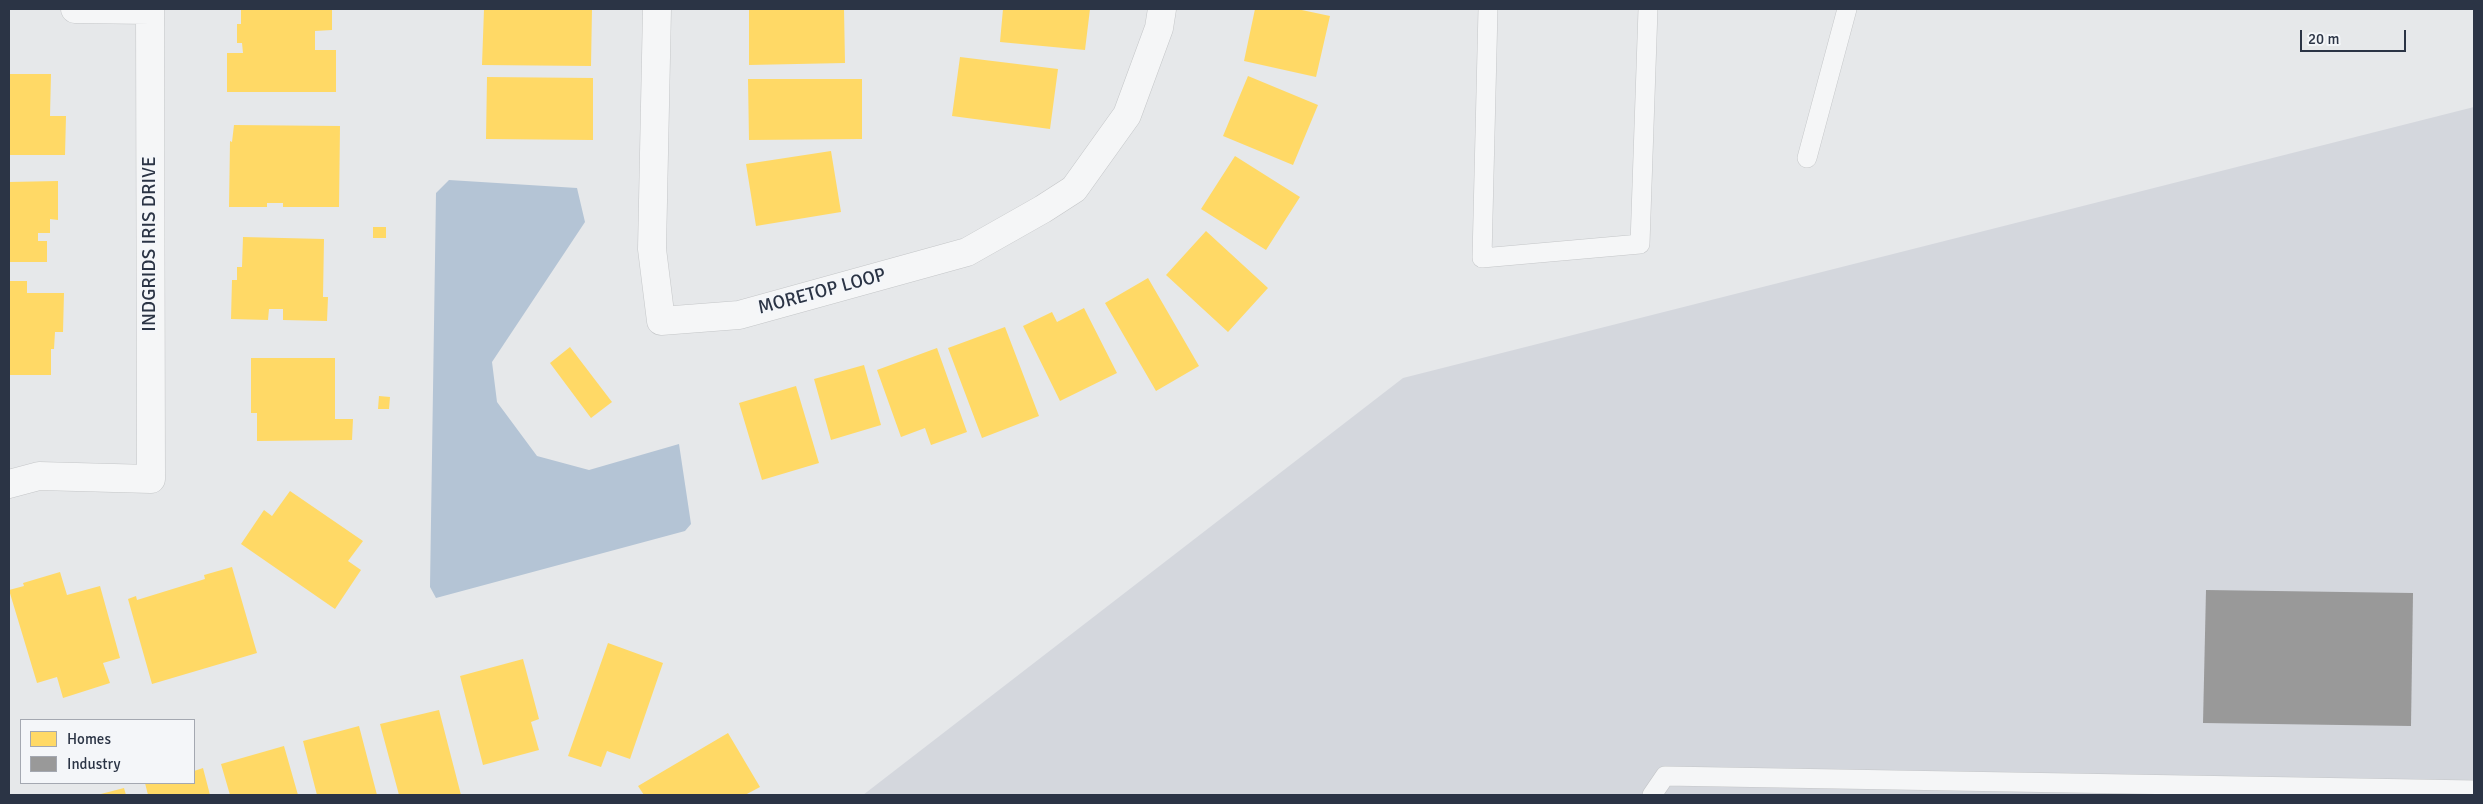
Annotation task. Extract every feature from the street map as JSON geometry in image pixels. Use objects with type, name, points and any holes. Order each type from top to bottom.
[{"type":"street","points":[[75,9],[150,9]]},
{"type":"street","name":"INDGRIDS IRIS DRIVE","points":[[9,484],[39,476],[151,479],[150,9]]},
{"type":"street","name":"MORETOP LOOP","points":[[657,9],[652,249],[661,322],[739,315],[967,252],[1043,209],[1074,189],[1127,115],[1159,28],[1162,9]]},
{"type":"lane","points":[[1488,9],[1482,258],[1640,244],[1648,9]]},
{"type":"lane","points":[[1807,158],[1847,9]]},
{"type":"lane","points":[[1652,795],[1665,776],[2474,790]]},
{"type":"shaded area","points":[[2474,107],[2474,795],[863,795],[1403,378]]},
{"type":"water","points":[[449,180],[577,188],[585,222],[492,362],[497,402],[537,456],[589,470],[679,444],[691,524],[685,531],[436,598],[430,587],[436,193]]},
{"type":"building: Homes","points":[[484,9],[592,9],[591,66],[482,65]]},
{"type":"building: Homes","points":[[749,9],[844,9],[845,63],[749,65]]},
{"type":"building: Homes","points":[[1003,9],[1090,9],[1085,50],[1000,42]]},
{"type":"building: Homes","points":[[1255,9],[1297,9],[1330,16],[1316,77],[1244,61]]},
{"type":"building: Homes","points":[[241,10],[332,10],[332,30],[315,31],[315,50],[336,50],[336,92],[227,92],[227,53],[243,53],[242,43],[237,43],[237,24],[241,24]]},
{"type":"building: Homes","points":[[960,57],[1058,69],[1050,129],[952,116]]},
{"type":"building: Homes","points":[[9,74],[51,74],[50,116],[66,116],[65,155],[9,155]]},
{"type":"building: Homes","points":[[1248,76],[1318,105],[1293,165],[1223,136]]},
{"type":"building: Homes","points":[[487,77],[593,78],[593,140],[486,139]]},
{"type":"building: Homes","points":[[748,79],[862,79],[862,139],[749,140]]},
{"type":"building: Homes","points":[[234,125],[340,126],[339,207],[283,207],[283,203],[267,203],[267,207],[229,207],[230,141],[232,142]]},
{"type":"building: Homes","points":[[831,151],[841,212],[756,226],[746,164]]},
{"type":"building: Homes","points":[[1235,156],[1300,197],[1266,250],[1201,209]]},
{"type":"building: Homes","points":[[58,181],[58,220],[50,219],[50,233],[38,233],[38,241],[47,241],[47,262],[9,262],[9,182]]},
{"type":"building: Homes","points":[[373,227],[386,227],[386,238],[373,238]]},
{"type":"building: Homes","points":[[1206,231],[1268,288],[1228,332],[1166,275]]},
{"type":"building: Homes","points":[[243,237],[324,239],[323,297],[328,297],[327,321],[283,320],[283,309],[269,309],[268,320],[231,319],[232,280],[237,280],[237,267],[242,267]]},
{"type":"building: Homes","points":[[1148,278],[1199,366],[1156,391],[1105,303]]},
{"type":"building: Homes","points":[[9,281],[27,281],[27,293],[64,293],[63,332],[55,332],[54,349],[51,349],[51,375],[9,375]]},
{"type":"building: Homes","points":[[1084,308],[1117,373],[1060,401],[1023,326],[1052,312],[1057,322]]},
{"type":"building: Homes","points":[[1005,327],[1039,416],[982,438],[948,348]]},
{"type":"building: Homes","points":[[570,347],[612,402],[591,418],[550,363]]},
{"type":"building: Homes","points":[[937,348],[967,432],[931,445],[925,428],[901,437],[877,370]]},
{"type":"building: Homes","points":[[251,358],[335,358],[335,419],[353,419],[352,440],[257,441],[257,413],[251,413]]},
{"type":"building: Homes","points":[[864,365],[881,425],[831,440],[814,379]]},
{"type":"building: Homes","points":[[796,386],[819,463],[762,480],[739,403]]},
{"type":"building: Homes","points":[[379,396],[390,397],[389,409],[378,409]]},
{"type":"building: Homes","points":[[290,491],[363,541],[348,561],[361,570],[335,609],[241,544],[264,510],[272,516]]},
{"type":"building: Homes","points":[[232,567],[257,653],[152,684],[128,599],[136,596],[137,600],[205,579],[204,575]]},
{"type":"building: Homes","points":[[60,572],[67,595],[100,586],[120,658],[103,663],[110,683],[63,698],[57,677],[37,683],[9,590],[24,586],[23,583]]},
{"type":"building: Homes","points":[[608,643],[663,663],[630,759],[607,751],[601,767],[568,756]]},
{"type":"building: Homes","points":[[523,659],[539,719],[531,722],[539,750],[483,765],[460,676]]},
{"type":"building: Homes","points":[[439,710],[461,795],[399,795],[380,724]]},
{"type":"building: Homes","points":[[359,726],[377,795],[317,795],[303,741]]},
{"type":"building: Homes","points":[[728,733],[760,787],[745,795],[644,795],[638,786]]},
{"type":"building: Homes","points":[[284,746],[298,795],[230,795],[221,764]]},
{"type":"building: Homes","points":[[203,768],[210,795],[148,795],[145,784],[195,784],[195,771]]},
{"type":"building: Homes","points":[[124,788],[126,795],[97,795]]},
{"type":"building: Industry","points":[[2206,590],[2413,593],[2411,726],[2203,723]]}]
